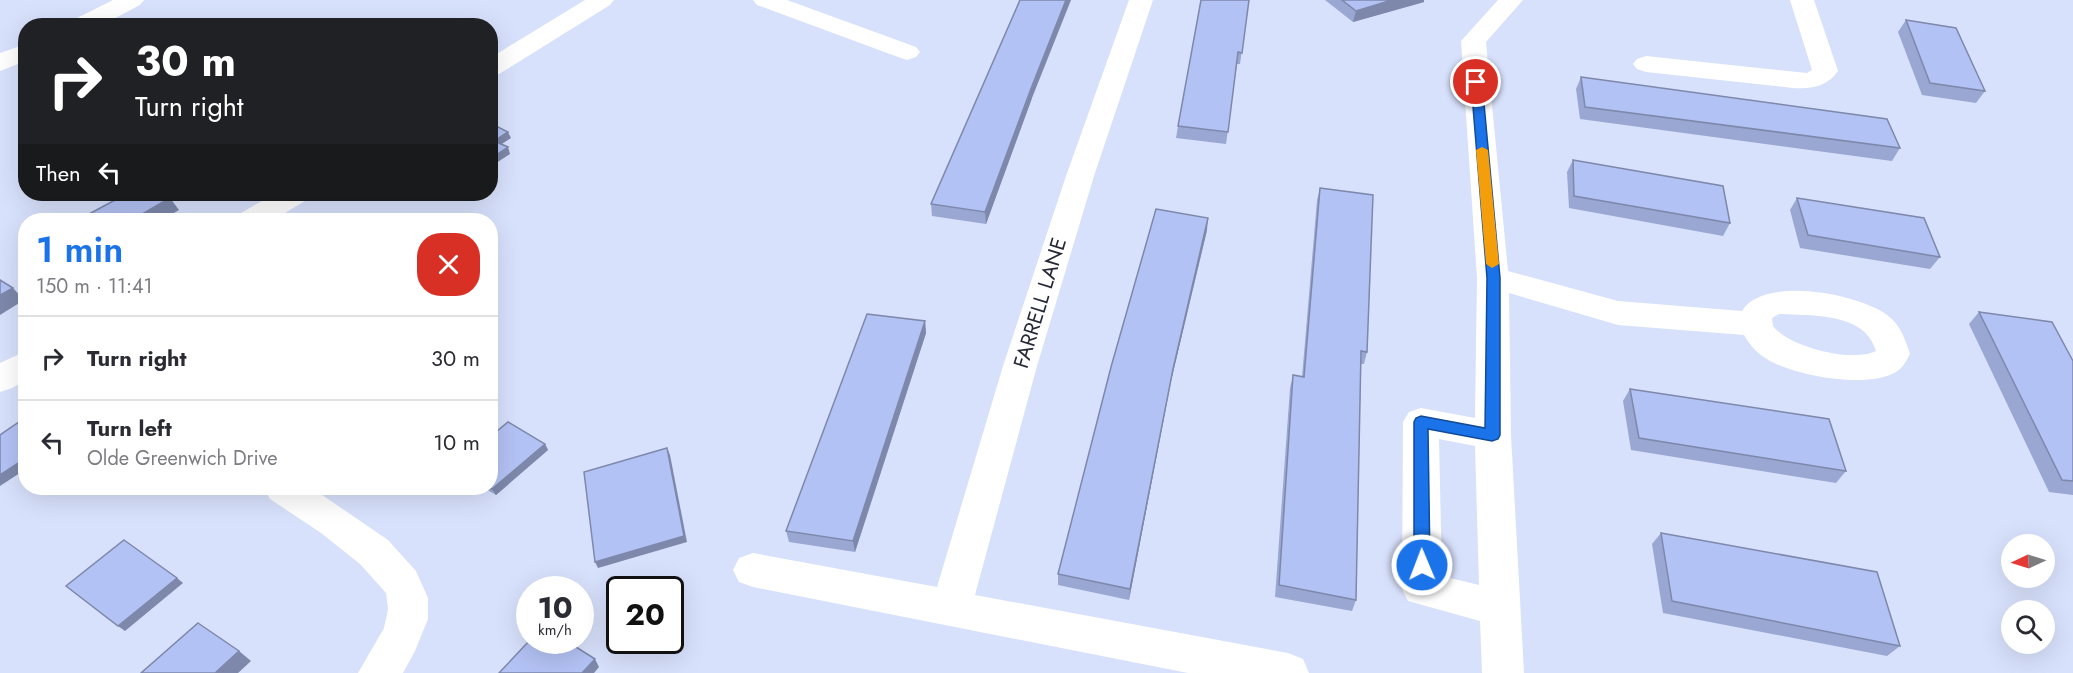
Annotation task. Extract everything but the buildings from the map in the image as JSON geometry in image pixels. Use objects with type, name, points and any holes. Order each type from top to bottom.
[{"type":"street","points":[[96,18],[132,0]]},
{"type":"street","points":[[498,64],[602,0]]},
{"type":"street","points":[[765,0],[907,52]]},
{"type":"street","name":"FARRELL LANE","points":[[951,609],[1027,344],[1080,176],[1141,0]]},
{"type":"street","points":[[1503,673],[1492,435],[1493,278],[1473,41],[1511,0]]},
{"type":"street","points":[[1646,64],[1793,80],[1808,81],[1820,77],[1825,71],[1802,0]]},
{"type":"street","points":[[0,63],[18,55]]},
{"type":"street","points":[[264,213],[283,201]]},
{"type":"street","points":[[1493,278],[1618,313],[1754,324]]},
{"type":"street","points":[[0,379],[18,368]]},
{"type":"street","points":[[1492,435],[1421,422],[1422,589],[1500,608]]},
{"type":"street","points":[[293,495],[374,551],[402,581],[408,598],[406,625],[397,648],[379,673]]},
{"type":"street","points":[[753,570],[1288,673]]},
{"type":"slow traffic","points":[[1482,150],[1492,264]]},
{"type":"route","points":[[1422,565],[1421,422],[1492,435],[1493,278],[1476,82]]}]
